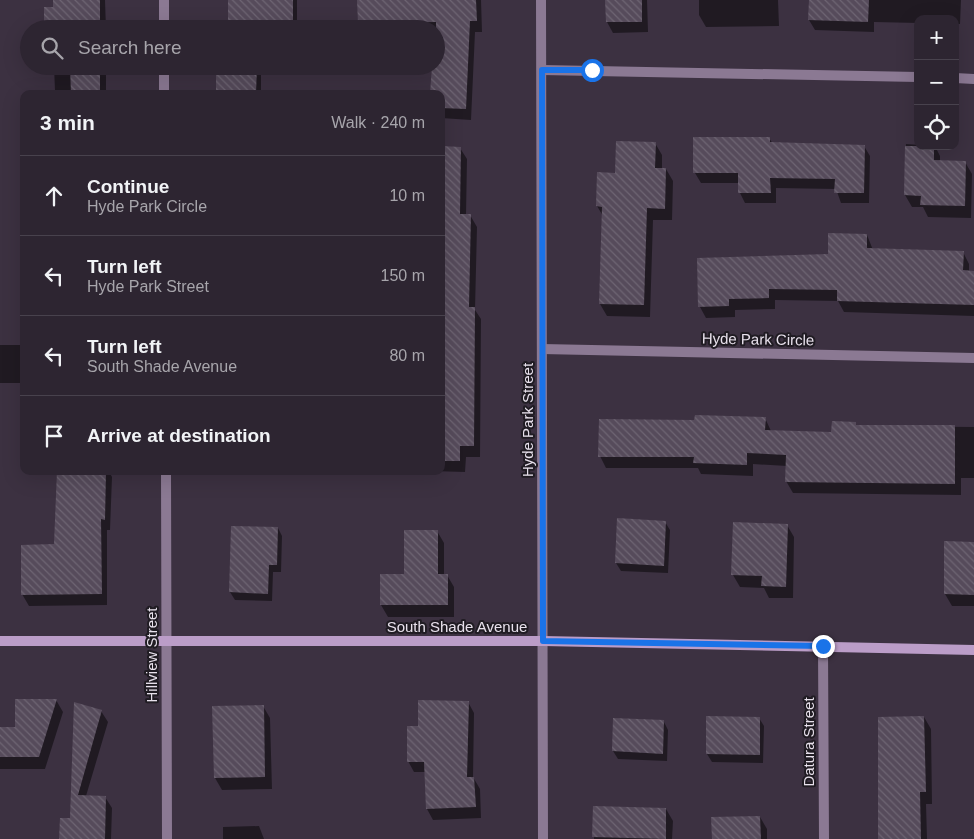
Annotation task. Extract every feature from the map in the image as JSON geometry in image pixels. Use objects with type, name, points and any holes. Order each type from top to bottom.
[{"type":"street","points":[[164,0],[164,20]]},
{"type":"street","name":"Hyde Park Street","points":[[541,0],[543,839]]},
{"type":"street","points":[[542,70],[914,78]]},
{"type":"street","points":[[164,75],[164,90]]},
{"type":"street","points":[[959,78],[974,79]]},
{"type":"street","name":"Hyde Park Circle","points":[[542,349],[974,358]]},
{"type":"street","name":"Hillview Street","points":[[166,475],[167,839]]},
{"type":"street","name":"South Shade Avenue","points":[[0,640],[543,641],[974,650]]},
{"type":"street","name":"Datura Street","points":[[823,646],[824,839]]},
{"type":"building","points":[[53,0],[100,0],[100,20],[44,20],[44,7],[53,7]]},
{"type":"building","points":[[228,0],[293,0],[293,20],[228,20]]},
{"type":"building","points":[[357,0],[476,0],[477,21],[470,21],[466,109],[445,108],[445,90],[430,90],[431,75],[445,75],[445,20],[358,20]]},
{"type":"building","points":[[605,0],[642,0],[642,22],[606,22]]},
{"type":"building","points":[[809,0],[869,0],[868,22],[808,20]]},
{"type":"building","points":[[70,75],[100,75],[100,90],[71,90]]},
{"type":"building","points":[[216,75],[257,75],[256,90],[216,90]]},
{"type":"building","points":[[693,137],[770,137],[770,142],[865,145],[864,193],[834,193],[835,179],[770,178],[771,193],[738,193],[738,173],[693,173]]},
{"type":"building","points":[[616,141],[656,142],[655,168],[666,168],[665,209],[647,208],[644,305],[599,304],[602,207],[596,206],[597,172],[615,173]]},
{"type":"building","points":[[445,146],[461,147],[460,214],[471,214],[469,307],[475,307],[474,446],[460,446],[460,461],[445,461]]},
{"type":"building","points":[[905,146],[914,146],[914,150],[934,150],[934,160],[966,161],[965,206],[920,205],[921,196],[904,195]]},
{"type":"building","points":[[828,233],[867,234],[867,248],[964,251],[963,270],[974,271],[974,305],[837,301],[837,290],[769,289],[769,298],[729,299],[729,306],[698,307],[697,258],[828,254]]},
{"type":"building","points":[[695,415],[766,417],[765,430],[831,432],[832,421],[856,422],[856,425],[955,425],[955,484],[785,482],[786,455],[747,453],[747,465],[693,463],[694,457],[598,457],[599,419],[694,420]]},
{"type":"building","points":[[57,475],[106,475],[105,520],[101,519],[102,594],[21,595],[21,545],[54,544]]},
{"type":"building","points":[[617,518],[666,521],[664,566],[615,563]]},
{"type":"building","points":[[733,522],[788,524],[786,587],[761,586],[762,576],[731,575]]},
{"type":"building","points":[[231,526],[278,527],[277,565],[269,565],[268,594],[229,592]]},
{"type":"building","points":[[404,530],[438,530],[438,574],[448,574],[448,605],[380,605],[380,574],[404,574]]},
{"type":"building","points":[[944,541],[974,542],[974,595],[944,594]]},
{"type":"building","points":[[15,699],[57,699],[39,757],[0,757],[0,727],[15,727]]},
{"type":"building","points":[[418,700],[469,701],[467,777],[474,777],[476,807],[426,809],[424,762],[407,762],[407,726],[418,726]]},
{"type":"building","points":[[74,702],[102,710],[78,795],[106,796],[105,839],[59,839],[60,818],[70,818]]},
{"type":"building","points":[[264,705],[265,777],[214,778],[212,706]]},
{"type":"building","points":[[706,716],[760,717],[760,755],[706,754]]},
{"type":"building","points":[[924,716],[926,792],[920,792],[921,839],[878,839],[878,717]]},
{"type":"building","points":[[613,718],[664,720],[663,754],[612,751]]},
{"type":"building","points":[[593,806],[666,808],[666,839],[592,837]]},
{"type":"building","points":[[760,816],[761,839],[712,839],[711,817]]},
{"type":"route","points":[[592,70],[542,70],[543,641],[823,646]]}]
